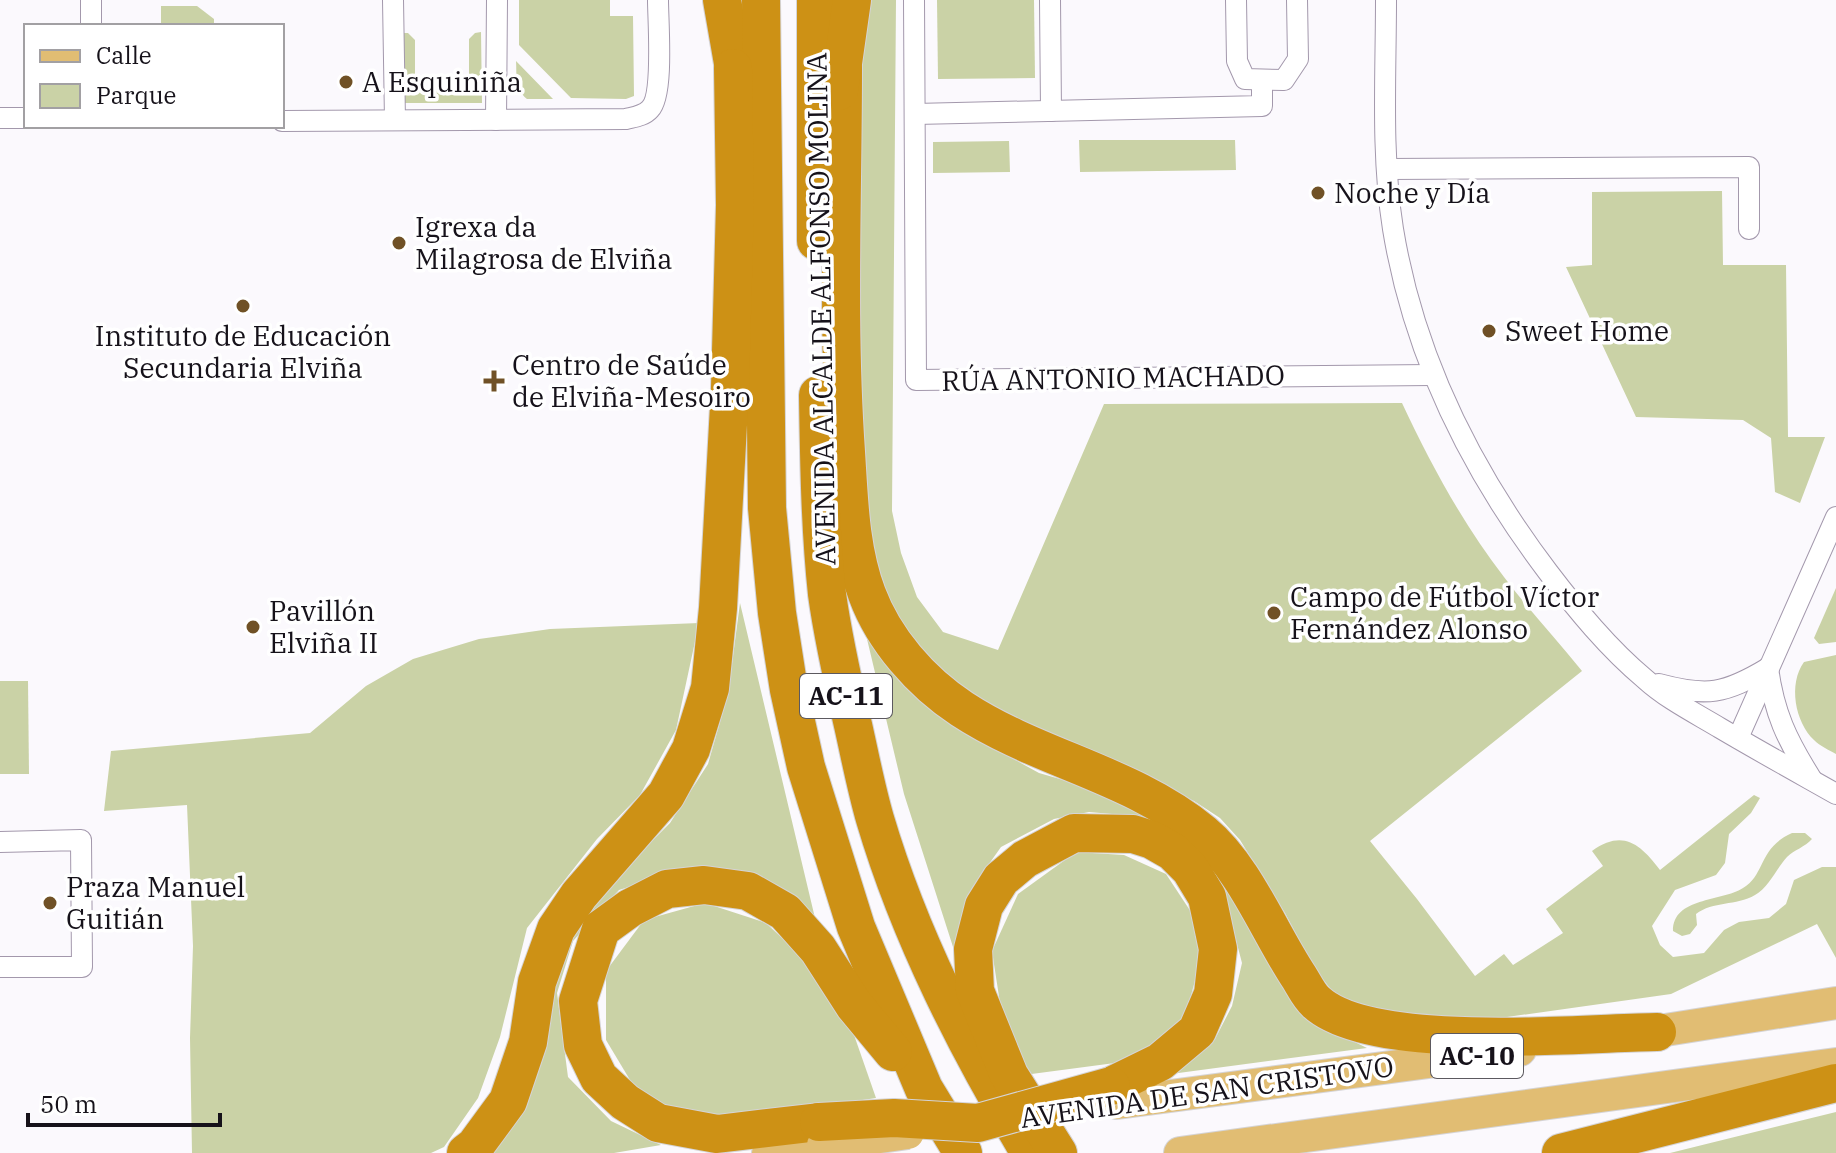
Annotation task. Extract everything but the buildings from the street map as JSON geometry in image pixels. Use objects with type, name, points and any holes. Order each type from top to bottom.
[{"type":"highway","points":[[722,0],[762,206]]},
{"type":"highway","name":"AVENIDA ALCALDE ALFONSO MOLINA","points":[[761,0],[767,508],[777,613],[789,690],[806,767],[847,901],[885,1001],[924,1089],[971,1138]]},
{"type":"highway","name":"AVENIDA ALCALDE ALFONSO MOLINA","points":[[816,0],[820,496],[828,595],[839,666],[875,818],[901,895],[932,970],[982,1074],[1030,1153]]},
{"type":"highway","points":[[816,204],[843,67],[852,0]]},
{"type":"highway","points":[[843,67],[841,387],[851,528],[867,595],[891,637],[922,678],[962,709],[1005,733],[1133,788],[1205,834],[1233,866],[1316,1002],[1351,1022],[1395,1032],[1465,1036],[1657,1032]]},
{"type":"highway","points":[[466,1153],[475,1146],[508,1101],[528,1042],[537,982],[556,929],[579,895],[666,795],[691,749],[710,688],[718,608],[730,388],[735,205],[733,68]]},
{"type":"highway","points":[[816,282],[841,387]]},
{"type":"highway","points":[[730,388],[763,284]]},
{"type":"highway","points":[[924,1089],[854,1005],[818,949],[785,912],[748,891],[704,885],[667,889],[630,908],[601,929],[578,1001],[583,1045],[599,1078],[625,1102],[658,1123],[717,1134],[821,1133],[894,1118],[971,1138],[1114,1095],[1197,1031],[1213,994],[1218,949],[1207,897],[1190,869],[1173,852],[1152,840],[1133,834],[1074,833],[1025,859],[1001,879],[984,906],[973,949],[975,991],[1009,1075],[1058,1153]]},
{"type":"highway","points":[[1561,1153],[1836,1083]]},
{"type":"main road","name":"AVENIDA DE SAN CRISTOVO","points":[[1114,1095],[1657,1032],[1836,1003]]},
{"type":"main road","name":"AVENIDA DE SAN CRISTOVO","points":[[1180,1153],[1836,1064]]},
{"type":"main road","points":[[768,1153],[821,1133]]},
{"type":"street","points":[[91,0],[91,24]]},
{"type":"street","points":[[393,0],[395,120]]},
{"type":"street","points":[[496,120],[497,0]]},
{"type":"street","points":[[284,121],[626,119],[648,111],[657,93],[658,0]]},
{"type":"street","name":"RÚA ANTONIO MACHADO","points":[[914,0],[916,380],[1432,375]]},
{"type":"street","points":[[1050,0],[1051,111]]},
{"type":"street","points":[[1236,0],[1237,61],[1245,79],[1262,80],[1284,80],[1298,59],[1297,0]]},
{"type":"street","points":[[1386,0],[1388,169],[1392,227],[1405,290],[1432,375],[1468,452],[1517,531],[1574,605],[1645,680],[1677,703],[1836,794]]},
{"type":"street","points":[[915,114],[1262,106],[1262,80]]},
{"type":"street","points":[[0,118],[24,118]]},
{"type":"street","points":[[1388,169],[1749,167],[1749,229]]},
{"type":"street","points":[[1738,738],[1836,517]]},
{"type":"street","points":[[1645,680],[1684,691],[1708,693],[1737,684],[1768,668]]},
{"type":"street","points":[[1768,668],[1776,712],[1787,740],[1813,781]]},
{"type":"street","points":[[0,842],[81,840],[82,967],[0,967]]},
{"type":"green space","points":[[519,0],[610,0],[610,16],[633,16],[634,96],[626,99],[571,98],[519,45]]},
{"type":"green space","name":"Campo de Fútbol Víctor Fernández Alonso","points":[[869,0],[896,0],[892,511],[901,553],[917,597],[943,632],[998,650],[1104,404],[1402,403],[1436,470],[1489,557],[1582,671],[1370,841],[1475,976],[1504,954],[1513,965],[1563,933],[1546,909],[1603,866],[1592,851],[1613,841],[1630,842],[1660,870],[1754,795],[1760,798],[1751,813],[1729,834],[1725,863],[1716,875],[1675,890],[1652,926],[1660,945],[1673,957],[1704,953],[1724,930],[1739,922],[1769,918],[1786,904],[1794,880],[1822,867],[1836,867],[1836,958],[1817,924],[1671,994],[1436,1027],[1356,1008],[1333,992],[1314,968],[1285,913],[1240,840],[1220,818],[1194,801],[982,707],[903,640],[862,530],[853,110]]},
{"type":"green space","points":[[937,0],[1034,0],[1035,78],[938,79]]},
{"type":"green space","points":[[161,6],[197,6],[214,19],[214,24],[161,24]]},
{"type":"green space","points":[[481,32],[482,103],[402,103],[401,33],[408,33],[415,40],[415,87],[469,87],[469,39]]},
{"type":"green space","points":[[516,61],[553,99],[527,99],[523,95],[517,82]]},
{"type":"green space","points":[[1079,140],[1235,140],[1236,170],[1080,172]]},
{"type":"green space","points":[[1009,141],[1010,172],[933,173],[933,142]]},
{"type":"green space","points":[[1722,191],[1723,265],[1786,265],[1788,437],[1825,437],[1800,503],[1775,492],[1771,438],[1743,420],[1636,417],[1566,267],[1592,265],[1592,192]]},
{"type":"green space","points":[[1836,588],[1836,642],[1819,644],[1814,638]]},
{"type":"green space","points":[[740,603],[815,918],[690,868],[619,890],[573,941],[557,993],[568,1077],[611,1121],[661,1145],[614,1153],[489,1153],[568,935],[612,881],[670,823],[708,764],[728,694]]},
{"type":"green space","points":[[699,623],[676,730],[640,795],[597,839],[527,928],[500,1037],[478,1098],[444,1147],[431,1153],[192,1153],[190,1038],[193,946],[187,805],[104,811],[111,751],[310,733],[366,686],[413,659],[479,639],[550,629]]},
{"type":"green space","points":[[867,639],[918,693],[970,735],[1039,773],[1112,794],[1208,849],[1316,1023],[1367,1048],[1171,1074],[1215,1039],[1232,1006],[1242,963],[1224,894],[1148,824],[1112,814],[1089,812],[1054,819],[1001,847],[972,888],[954,950],[904,794]]},
{"type":"green space","points":[[1836,655],[1836,754],[1807,732],[1798,713],[1795,692],[1804,662]]},
{"type":"green space","points":[[0,681],[28,681],[29,774],[0,774]]},
{"type":"green space","points":[[1792,833],[1805,833],[1812,839],[1787,857],[1760,892],[1696,914],[1697,925],[1690,934],[1682,936],[1673,931],[1675,920],[1689,906],[1743,888],[1756,876],[1773,846]]},
{"type":"green space","points":[[1076,852],[1124,855],[1166,874],[1193,915],[1200,962],[1182,1029],[1130,1061],[1024,1075],[1002,1016],[992,951],[1018,894]]},
{"type":"green space","points":[[705,903],[766,923],[816,970],[853,1032],[876,1098],[756,1116],[689,1119],[636,1090],[606,1040],[606,971],[644,920]]},
{"type":"green space","points":[[1836,1112],[1836,1153],[1670,1153]]},
{"type":"place","name":"A Esquiniña","points":[[346,82]]},
{"type":"place","name":"Noche y Día","points":[[1318,193]]},
{"type":"place","name":"Igrexa da Milagrosa de Elviña","points":[[399,243]]},
{"type":"place","name":"Instituto de Educación Secundaria Elviña","points":[[243,306]]},
{"type":"place","name":"Sweet Home","points":[[1489,331]]},
{"type":"place","name":"Centro de Saúde de Elviña-Mesoiro","points":[[494,381]]},
{"type":"place","name":"Campo de Fútbol Víctor Fernández Alonso","points":[[1274,613]]},
{"type":"place","name":"Pavillón Elviña II","points":[[253,627]]},
{"type":"place","name":"Praza Manuel Guitián","points":[[50,903]]}]
